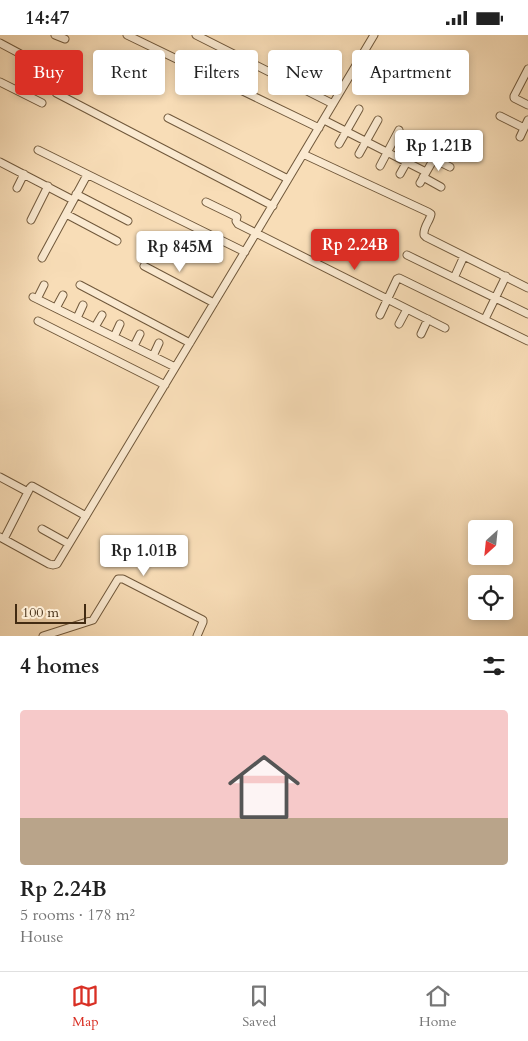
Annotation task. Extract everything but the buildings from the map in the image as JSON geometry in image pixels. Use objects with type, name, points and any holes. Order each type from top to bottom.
[{"type":"street","points":[[4,35],[0,42],[15,50]]},
{"type":"street","points":[[54,35],[64,39]]},
{"type":"street","points":[[127,35],[319,128]]},
{"type":"street","points":[[196,35],[333,104]]},
{"type":"street","points":[[86,516],[32,486],[2,538],[49,565],[57,564],[69,544],[86,516],[165,385],[175,367],[273,206],[324,120],[370,36]]},
{"type":"street","points":[[528,69],[514,97],[528,105]]},
{"type":"street","points":[[0,82],[42,103]]},
{"type":"street","points":[[60,95],[273,206]]},
{"type":"street","points":[[339,145],[359,109]]},
{"type":"street","points":[[500,116],[524,128]]},
{"type":"street","points":[[168,118],[288,179]]},
{"type":"street","points":[[324,120],[407,162],[423,178],[441,187]]},
{"type":"street","points":[[358,154],[378,120]]},
{"type":"street","points":[[520,137],[528,120]]},
{"type":"street","points":[[380,165],[399,130]]},
{"type":"street","points":[[400,175],[418,142]]},
{"type":"street","points":[[38,150],[245,252]]},
{"type":"street","points":[[423,178],[438,150]]},
{"type":"street","points":[[303,154],[428,212],[431,214],[424,231],[426,237],[528,288]]},
{"type":"street","points":[[434,159],[450,167]]},
{"type":"street","points":[[0,171],[2,163],[48,186],[128,221]]},
{"type":"street","points":[[17,188],[24,174]]},
{"type":"street","points":[[42,258],[86,175]]},
{"type":"street","points":[[31,220],[48,186]]},
{"type":"street","points":[[206,202],[237,217],[236,221],[238,224],[445,328]]},
{"type":"street","points":[[66,214],[117,241]]},
{"type":"street","points":[[407,255],[528,314]]},
{"type":"street","points":[[454,278],[464,256]]},
{"type":"street","points":[[144,266],[214,303]]},
{"type":"street","points":[[485,319],[506,277]]},
{"type":"street","points":[[380,315],[399,278],[528,341]]},
{"type":"street","points":[[44,285],[35,298],[175,367]]},
{"type":"street","points":[[80,285],[190,343]]},
{"type":"street","points":[[56,308],[63,295]]},
{"type":"street","points":[[76,318],[83,305]]},
{"type":"street","points":[[400,324],[406,309]]},
{"type":"street","points":[[96,327],[102,315]]},
{"type":"street","points":[[420,333],[428,319]]},
{"type":"street","points":[[38,321],[165,385]]},
{"type":"street","points":[[114,337],[120,324]]},
{"type":"street","points":[[134,347],[140,334]]},
{"type":"street","points":[[153,356],[159,343]]},
{"type":"street","points":[[0,477],[28,492]]},
{"type":"street","points":[[42,529],[69,544]]},
{"type":"street","points":[[43,636],[93,620],[118,579],[123,579],[203,621],[197,636]]}]
